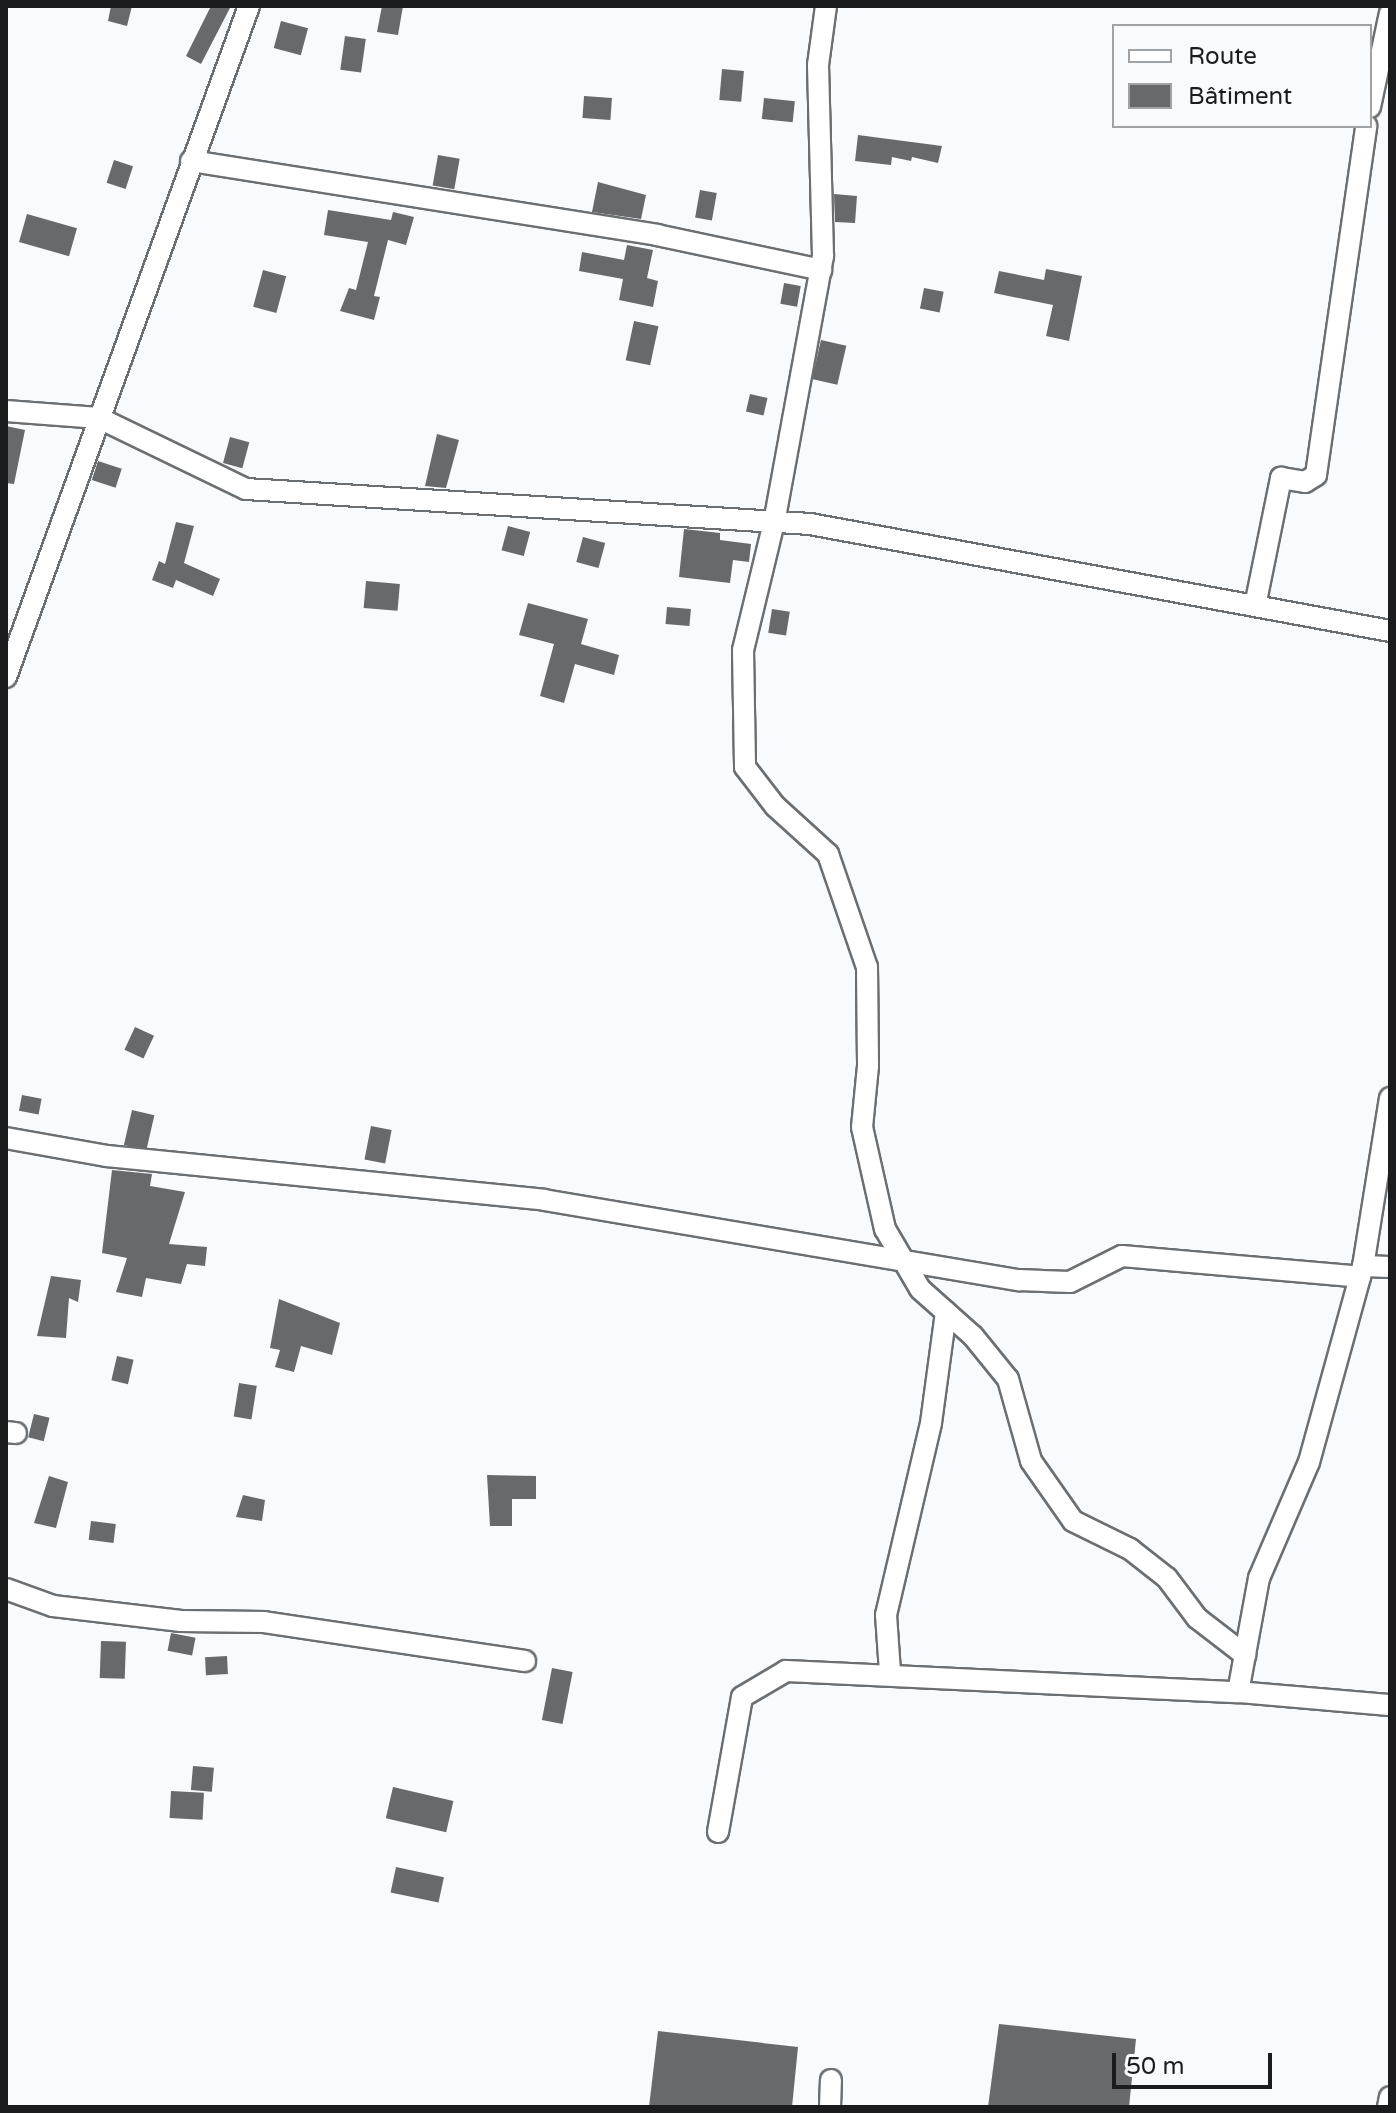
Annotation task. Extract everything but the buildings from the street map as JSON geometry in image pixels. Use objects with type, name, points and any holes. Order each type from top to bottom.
[{"type":"street","points":[[6,677],[249,6]]},
{"type":"street","points":[[826,6],[818,65],[821,270],[774,522],[743,650],[745,767],[775,806],[828,854],[867,967],[868,1066],[862,1127],[885,1229],[920,1289],[946,1312],[1008,1379],[1031,1461],[1073,1521],[1142,1559],[1167,1578],[1197,1618],[1245,1655]]},
{"type":"street","points":[[1372,98],[1390,13]]},
{"type":"street","points":[[1255,606],[1281,478],[1305,482],[1316,475],[1366,128]]},
{"type":"street","points":[[191,161],[657,235],[821,270]]},
{"type":"street","points":[[6,411],[99,418],[246,489],[774,522],[1390,631]]},
{"type":"street","points":[[1238,1692],[1259,1578],[1309,1462],[1361,1271],[1390,1098]]},
{"type":"street","points":[[6,1138],[148,1161],[544,1200],[905,1264],[1070,1282],[1122,1256],[1361,1271],[1390,1267]]},
{"type":"street","points":[[890,1672],[886,1615],[931,1423],[946,1312]]},
{"type":"street","points":[[6,1589],[53,1606],[181,1621],[264,1622],[525,1661]]},
{"type":"street","points":[[718,1832],[742,1697],[786,1671],[890,1672],[1238,1692],[1390,1705]]},
{"type":"street","points":[[830,2107],[831,2080]]},
{"type":"street","points":[[1388,2107],[1390,2097]]}]
